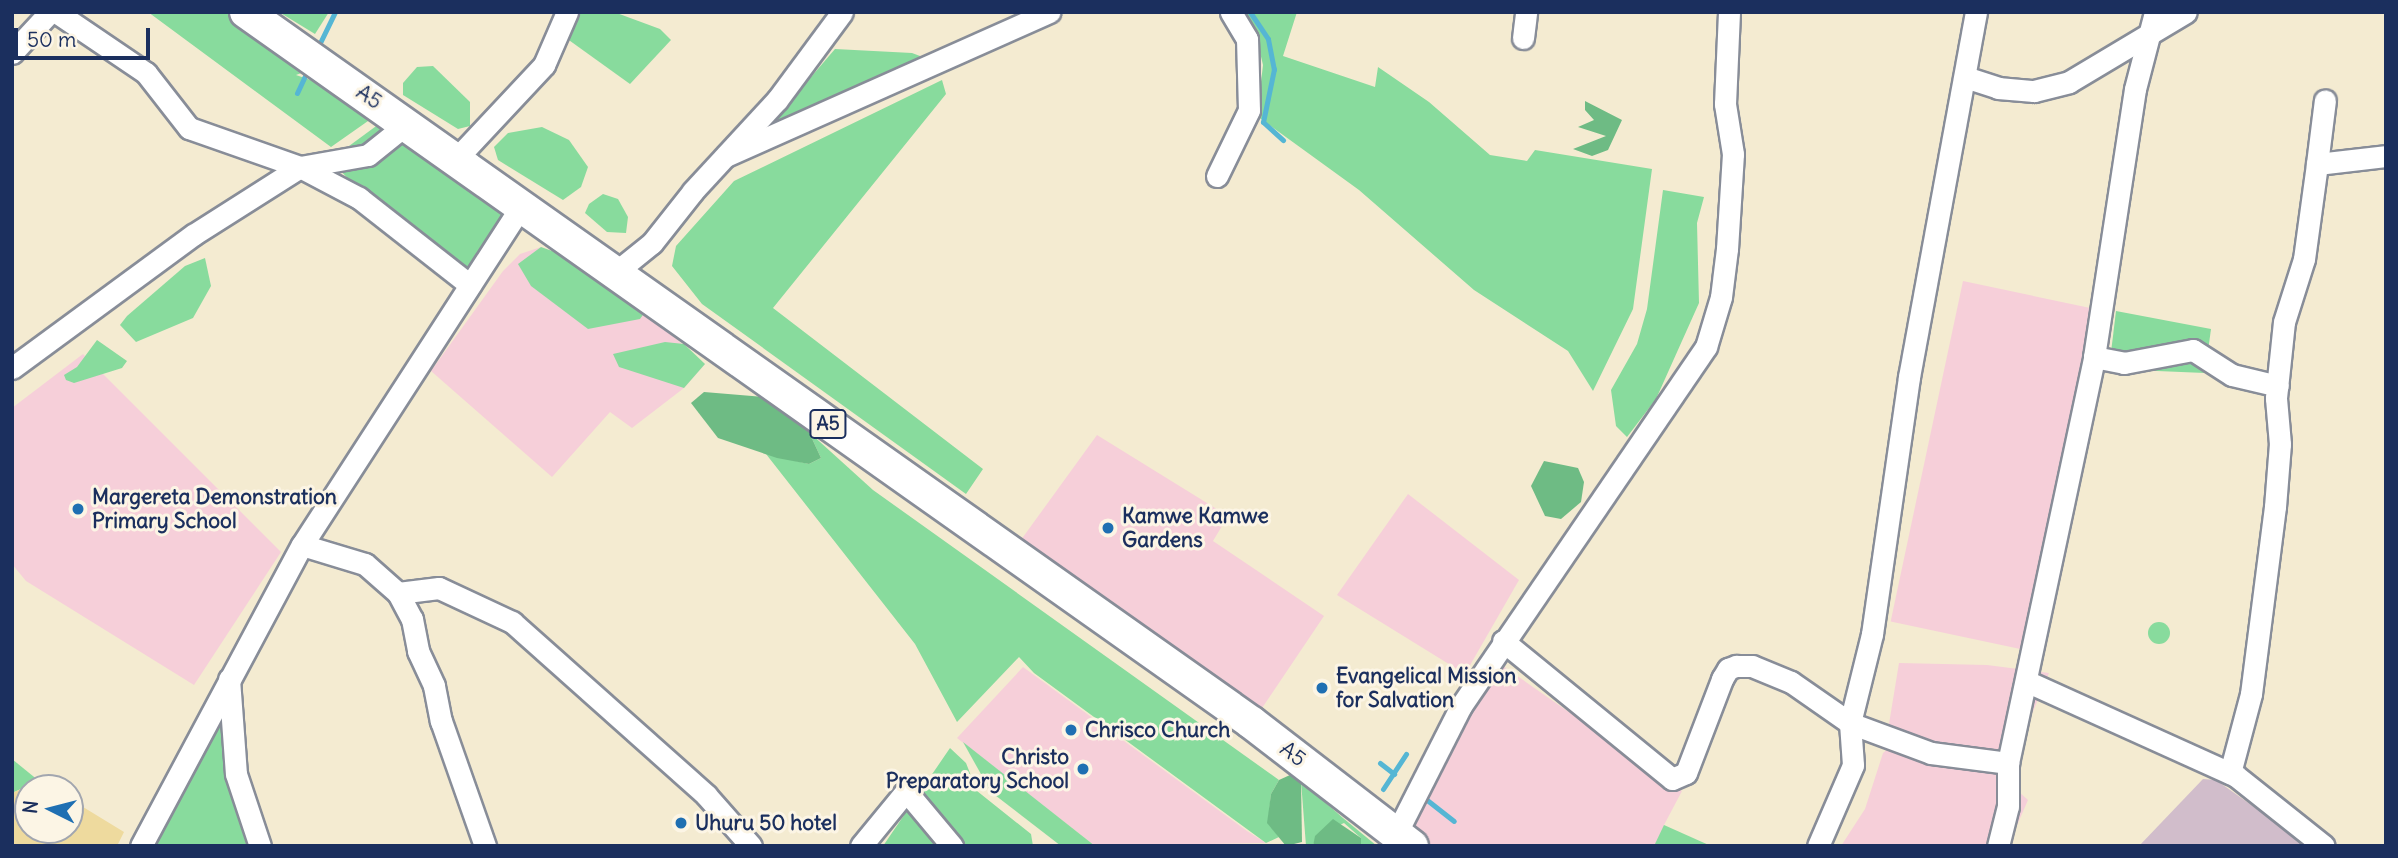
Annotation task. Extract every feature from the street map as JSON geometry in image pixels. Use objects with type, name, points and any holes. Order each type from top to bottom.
[{"type":"highway","name":"A5","points":[[246,12],[408,123],[1340,788],[1404,840]]},
{"type":"street","points":[[12,53],[50,12]]},
{"type":"street","points":[[55,12],[146,73],[189,128],[300,167],[359,198],[470,285]]},
{"type":"street","points":[[456,159],[544,65],[567,12]]},
{"type":"street","points":[[616,272],[652,243],[777,100],[842,12]]},
{"type":"street","points":[[726,156],[1049,12]]},
{"type":"street","points":[[1217,176],[1249,110],[1247,39],[1231,12]]},
{"type":"street","points":[[1523,38],[1525,12]]},
{"type":"street","points":[[1404,840],[1461,706],[1706,347],[1721,297],[1727,249],[1733,154],[1725,104],[1729,12]]},
{"type":"street","points":[[1818,846],[1853,765],[1850,723],[1872,634],[1909,377],[1976,12]]},
{"type":"street","points":[[1965,77],[1998,88],[2034,91],[2069,82],[2153,22],[2186,12]]},
{"type":"street","points":[[1998,846],[2008,806],[2008,763],[2028,682],[2094,357],[2135,89],[2153,22]]},
{"type":"street","points":[[2230,773],[2251,694],[2275,507],[2280,444],[2278,386],[2284,322],[2304,259],[2325,100]]},
{"type":"street","points":[[12,368],[193,235],[300,167],[368,155],[408,123]]},
{"type":"street","points":[[2316,164],[2386,156]]},
{"type":"street","points":[[141,846],[302,545],[521,206]]},
{"type":"street","points":[[2094,357],[2124,363],[2193,350],[2232,375],[2278,386]]},
{"type":"street","points":[[302,545],[365,564],[398,593],[412,619],[418,651],[434,686],[441,721],[485,846]]},
{"type":"street","points":[[398,593],[439,588],[512,622],[706,795],[751,846]]},
{"type":"street","points":[[1503,641],[1672,779],[1686,773],[1722,679],[1728,669],[1737,666],[1752,666],[1791,682],[1850,723],[1931,753],[2008,763]]},
{"type":"street","points":[[229,679],[236,774],[260,846]]},
{"type":"street","points":[[2028,682],[2230,773],[2324,846]]},
{"type":"street","points":[[861,846],[906,791],[953,846]]},
{"type":"shaded area","points":[[541,247],[645,312],[705,364],[684,388],[632,428],[610,412],[552,477],[431,371],[503,271],[520,254]]},
{"type":"shaded area","points":[[1963,281],[2101,310],[2029,651],[1891,621]]},
{"type":"shaded area","points":[[83,354],[281,552],[194,685],[26,581],[12,564],[12,408]]},
{"type":"shaded area","points":[[1097,435],[1228,516],[1213,541],[1324,616],[1254,720],[1018,544]]},
{"type":"shaded area","points":[[1408,494],[1519,580],[1465,674],[1337,595]]},
{"type":"shaded area","points":[[1899,663],[1987,665],[2049,673],[2012,762],[1934,748],[1888,730]]},
{"type":"shaded area","points":[[1493,665],[1503,666],[1682,791],[1664,825],[1663,846],[1425,846],[1409,834],[1448,720]]},
{"type":"shaded area","points":[[1023,667],[1266,843],[1095,846],[957,738]]},
{"type":"shaded area","points":[[1890,747],[1998,773],[2028,800],[2008,846],[1841,846],[1865,809],[1883,753]]},
{"type":"shaded area","points":[[2203,779],[2216,780],[2309,846],[2139,846]]},
{"type":"green space","points":[[148,12],[233,12],[315,68],[296,75],[328,86],[333,95],[334,83],[378,114],[331,147]]},
{"type":"green space","points":[[279,12],[329,12],[315,34]]},
{"type":"green space","points":[[578,12],[614,12],[660,29],[671,40],[630,84],[566,38]]},
{"type":"green space","points":[[1240,12],[1297,12],[1283,56],[1375,87],[1378,67],[1429,102],[1490,155],[1527,161],[1535,150],[1652,169],[1633,309],[1593,391],[1568,351],[1474,290],[1359,190],[1257,116],[1263,65],[1258,44]]},
{"type":"green space","points":[[835,49],[912,53],[928,59],[752,146]]},
{"type":"green space","points":[[433,66],[470,102],[470,126],[458,129],[403,95],[403,83],[417,67]]},
{"type":"green space","points":[[942,80],[946,94],[773,308],[983,469],[966,494],[702,304],[672,266],[676,246],[734,181]]},
{"type":"green space","points":[[1585,101],[1622,120],[1608,150],[1592,156],[1573,149],[1606,136],[1578,127],[1594,120],[1585,110]]},
{"type":"green space","points":[[383,121],[511,210],[468,277],[362,193],[330,160]]},
{"type":"green space","points":[[542,127],[569,140],[588,167],[581,187],[563,200],[498,160],[494,147],[508,133]]},
{"type":"green space","points":[[1663,190],[1704,197],[1697,223],[1699,303],[1656,399],[1627,437],[1616,426],[1611,390],[1637,344],[1647,309]]},
{"type":"green space","points":[[603,194],[618,199],[628,217],[626,233],[607,232],[585,213],[589,204]]},
{"type":"green space","points":[[541,247],[555,252],[645,312],[640,319],[588,329],[531,286],[518,264]]},
{"type":"green space","points":[[205,258],[211,286],[193,318],[136,342],[120,325],[127,316],[185,266]]},
{"type":"green space","points":[[2116,311],[2211,329],[2205,373],[2109,369]]},
{"type":"green space","points":[[97,340],[127,361],[122,368],[74,383],[66,380],[64,375],[77,367]]},
{"type":"green space","points":[[665,342],[684,344],[705,364],[684,388],[619,367],[613,354]]},
{"type":"green space","points":[[704,392],[765,397],[809,432],[821,458],[809,464],[777,458],[718,438],[691,403]]},
{"type":"green space","points":[[809,432],[873,490],[1279,780],[1271,794],[1268,823],[1279,837],[1266,843],[1034,673],[1019,657],[957,722],[915,644],[766,454],[809,464],[821,458]]},
{"type":"green space","points":[[1544,461],[1578,468],[1584,482],[1581,502],[1561,519],[1545,516],[1531,486]]},
{"type":"green space","points":[[2159,622],[2167,625],[2170,633],[2167,641],[2159,644],[2151,641],[2148,633],[2151,625]]},
{"type":"green space","points":[[229,703],[257,846],[154,846]]},
{"type":"green space","points":[[963,742],[1095,846],[1061,846],[991,792]]},
{"type":"green space","points":[[950,748],[966,763],[977,791],[1031,834],[1033,846],[883,846]]},
{"type":"green space","points":[[12,759],[30,774],[14,774],[12,793]]},
{"type":"green space","points":[[1290,775],[1301,781],[1302,842],[1286,846],[1267,823],[1271,794],[1279,780]]},
{"type":"green space","points":[[1301,781],[1377,846],[1361,846],[1361,838],[1344,823],[1316,836],[1313,846],[1306,846]]},
{"type":"green space","points":[[1333,819],[1361,838],[1361,846],[1313,846],[1315,836]]},
{"type":"green space","points":[[1664,825],[1711,846],[1654,846]]},
{"type":"sand","points":[[14,792],[14,844],[84,844],[84,808],[124,832],[117,846],[12,846]]},
{"type":"waterway","points":[[317,49],[335,12]]},
{"type":"waterway","points":[[1250,12],[1268,39],[1274,69],[1263,122],[1283,140]]},
{"type":"waterway","points":[[297,93],[309,67]]},
{"type":"waterway","points":[[1383,789],[1406,754]]},
{"type":"waterway","points":[[1380,763],[1394,774]]},
{"type":"waterway","points":[[1427,800],[1454,821]]},
{"type":"place","name":"Margereta Demonstration Primary School","points":[[78,509]]},
{"type":"place","name":"Kamwe Kamwe Gardens","points":[[1108,528]]},
{"type":"place","name":"Evangelical Mission for Salvation","points":[[1322,688]]},
{"type":"place","name":"Chrisco Church","points":[[1071,730]]},
{"type":"place","name":"Christo Preparatory School","points":[[1083,769]]},
{"type":"place","name":"Uhuru 50 hotel","points":[[681,823]]}]
